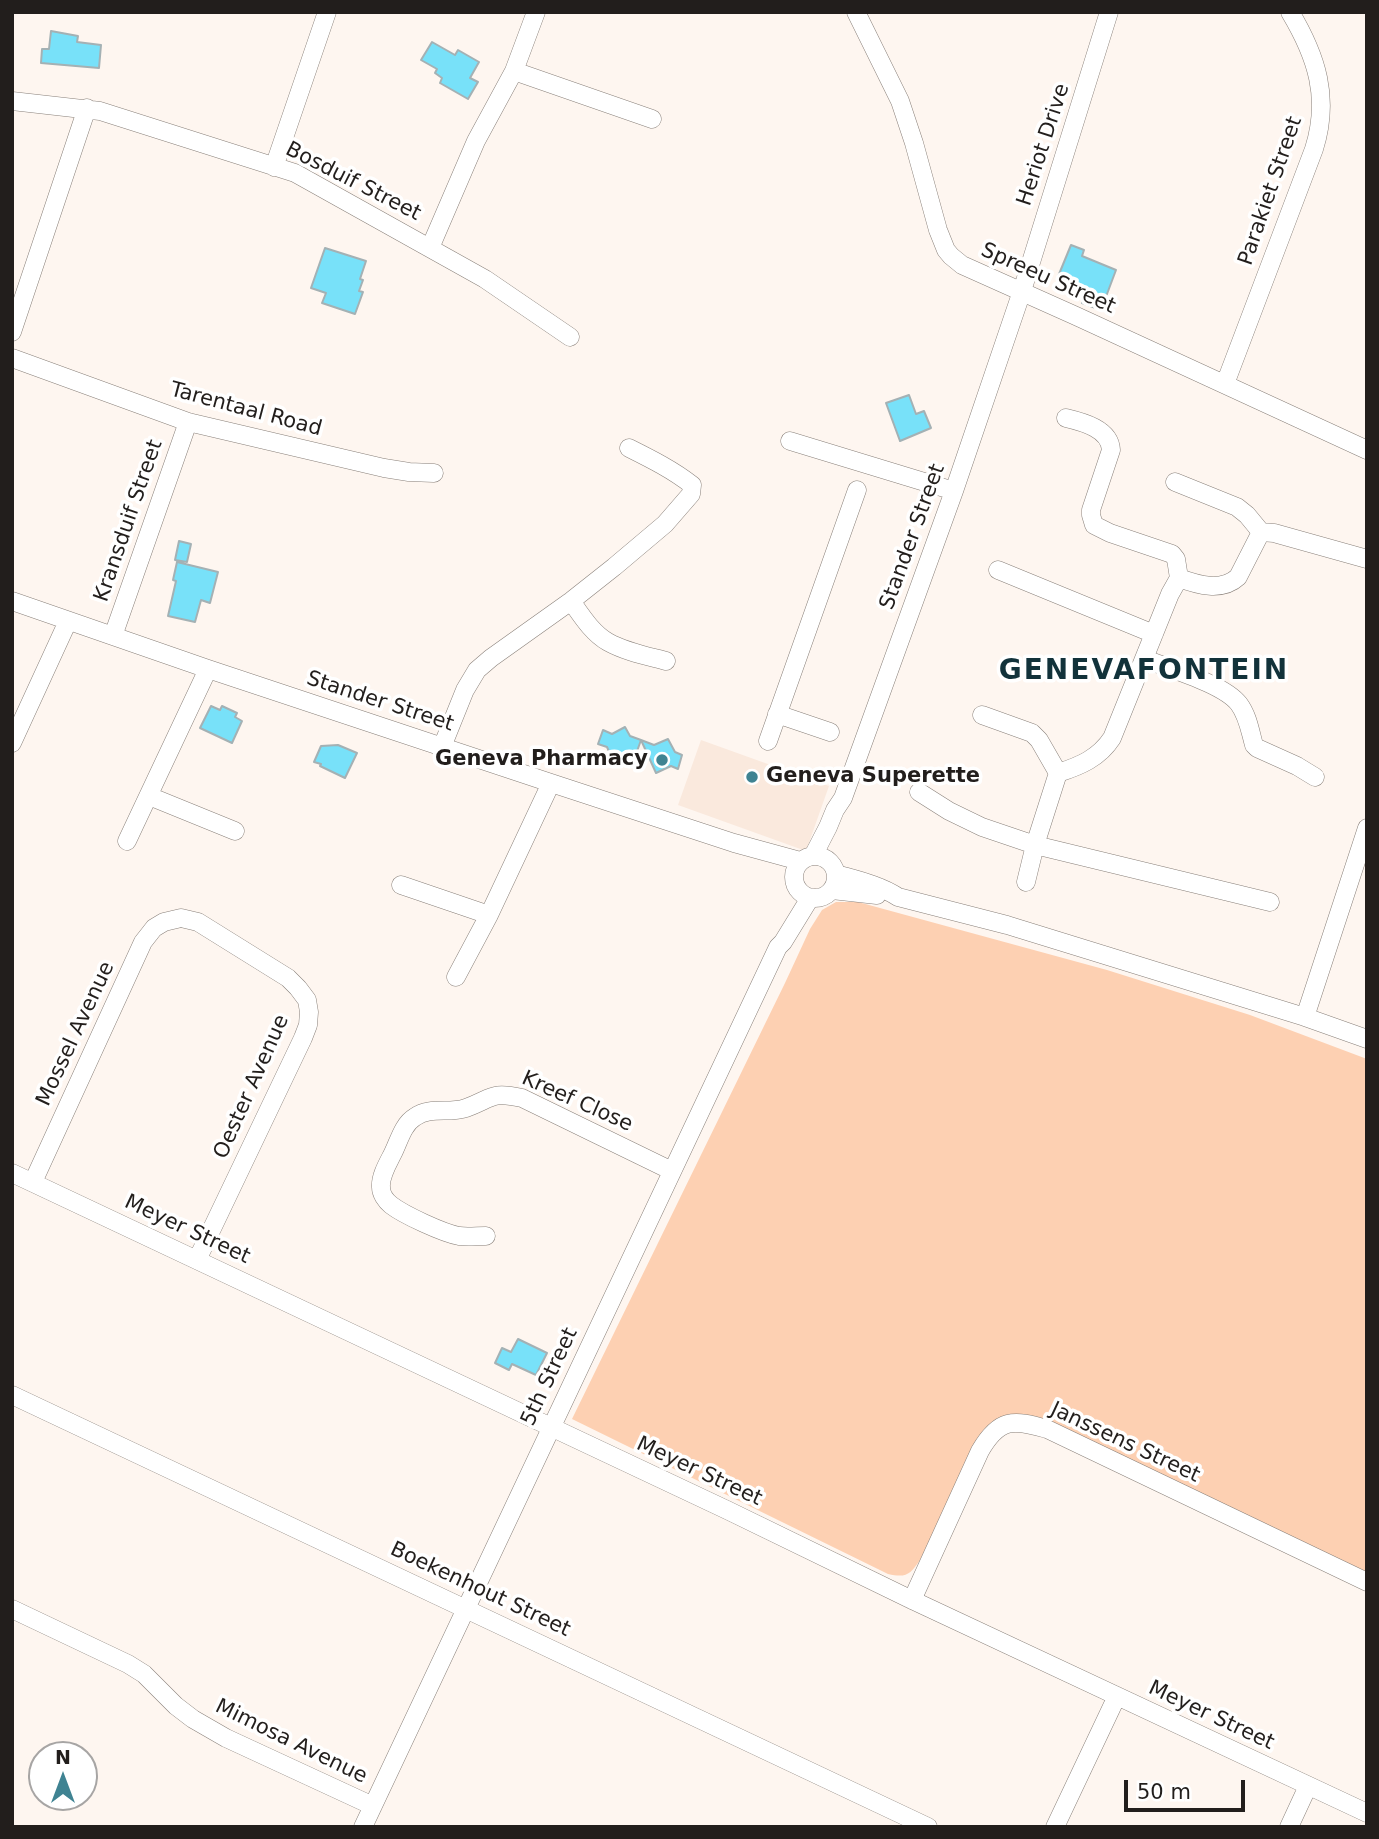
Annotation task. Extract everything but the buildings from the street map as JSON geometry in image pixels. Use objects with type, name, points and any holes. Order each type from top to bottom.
[{"type":"street","points":[[274,167],[327,12]]},
{"type":"street","points":[[430,248],[476,141],[514,71],[536,12]]},
{"type":"street","name":"Spreeu Street","points":[[856,12],[900,101],[938,230],[951,256],[962,265],[996,281],[1367,450]]},
{"type":"street","name":"Heriot Drive","points":[[1021,291],[1109,12]]},
{"type":"street","name":"Parakiet Street","points":[[1225,384],[1320,131],[1322,101],[1319,76],[1290,12]]},
{"type":"street","points":[[514,71],[652,119]]},
{"type":"street","name":"Bosduif Street","points":[[12,101],[87,108],[295,173],[485,279],[570,337]]},
{"type":"street","points":[[12,332],[87,108]]},
{"type":"street","name":"Stander Street","points":[[12,601],[734,844],[803,875],[843,798],[954,491],[1021,291]]},
{"type":"street","name":"Tarentaal Road","points":[[12,358],[188,422],[384,468],[433,473]]},
{"type":"street","points":[[1058,773],[1080,766],[1109,744],[1179,578],[1178,564],[1172,554],[1094,525],[1090,515],[1111,450],[1110,441],[1105,435],[1082,422],[1066,418]]},
{"type":"street","name":"Kransduif Street","points":[[113,636],[188,422]]},
{"type":"street","points":[[790,440],[954,491]]},
{"type":"street","points":[[442,747],[465,690],[477,670],[614,567],[665,524],[691,494],[692,485],[629,448]]},
{"type":"street","points":[[1175,482],[1237,507],[1261,532],[1291,537],[1367,559]]},
{"type":"street","points":[[768,741],[857,490]]},
{"type":"street","points":[[1179,578],[1212,586],[1234,582],[1261,532]]},
{"type":"street","points":[[998,570],[1154,634]]},
{"type":"street","points":[[570,601],[589,626],[606,641],[666,661]]},
{"type":"street","points":[[12,743],[68,621]]},
{"type":"street","points":[[1145,659],[1209,684],[1229,695],[1244,712],[1257,748],[1315,777]]},
{"type":"street","points":[[127,841],[208,669]]},
{"type":"street","points":[[777,714],[830,732]]},
{"type":"street","points":[[982,715],[1032,733],[1058,773],[1035,845],[1027,882]]},
{"type":"street","points":[[456,977],[489,915],[551,783]]},
{"type":"street","points":[[919,792],[982,827],[1035,845],[1270,902]]},
{"type":"street","points":[[149,796],[235,831]]},
{"type":"street","name":"Stander Street","points":[[833,876],[836,830],[842,813],[843,798]]},
{"type":"street","points":[[1305,1017],[1367,828]]},
{"type":"street","points":[[826,859],[833,876],[826,895],[818,898],[803,875],[826,859]]},
{"type":"street","name":"5th Street","points":[[363,1827],[778,947],[803,875]]},
{"type":"street","points":[[833,876],[867,883],[898,897],[1007,925],[1305,1017],[1367,1039]]},
{"type":"street","points":[[401,885],[489,915]]},
{"type":"street","name":"Mossel Avenue","points":[[33,1182],[143,942],[154,928],[174,919]]},
{"type":"street","name":"Oester Avenue","points":[[174,919],[198,922],[288,978],[307,1000],[309,1012],[303,1038],[197,1260]]},
{"type":"street","name":"Kreef Close","points":[[486,1237],[461,1236],[438,1230],[391,1205],[384,1198],[380,1188],[382,1177],[404,1129],[412,1118],[434,1110],[452,1111],[465,1108],[503,1094],[522,1098],[672,1171]]},
{"type":"street","name":"Meyer Street","points":[[12,1172],[1367,1814]]},
{"type":"street","name":"Boekenhout Street","points":[[12,1395],[928,1827]]},
{"type":"street","name":"Janssens Street","points":[[912,1600],[980,1451],[989,1436],[1009,1423],[1027,1423],[1047,1429],[1367,1582]]},
{"type":"street","name":"Mimosa Avenue","points":[[12,1609],[128,1664],[144,1674],[193,1719],[226,1738],[373,1806]]},
{"type":"street","points":[[1055,1827],[1117,1696]]},
{"type":"street","points":[[1289,1827],[1308,1786]]},
{"type":"shaded area","points":[[701,740],[829,786],[806,851],[678,805]]},
{"type":"shaded area","points":[[836,902],[858,902],[1107,970],[1250,1015],[1367,1059],[1367,1573],[1032,1416],[1012,1415],[995,1421],[984,1429],[920,1560],[913,1569],[899,1576],[888,1574],[572,1419],[810,929],[822,910]]},
{"type":"place","name":"Geneva Pharmacy","points":[[662,760]]},
{"type":"place","name":"Geneva Superette","points":[[752,777]]},
{"type":"district","name":"GENEVAFONTEIN","points":[[1144,672]]}]
